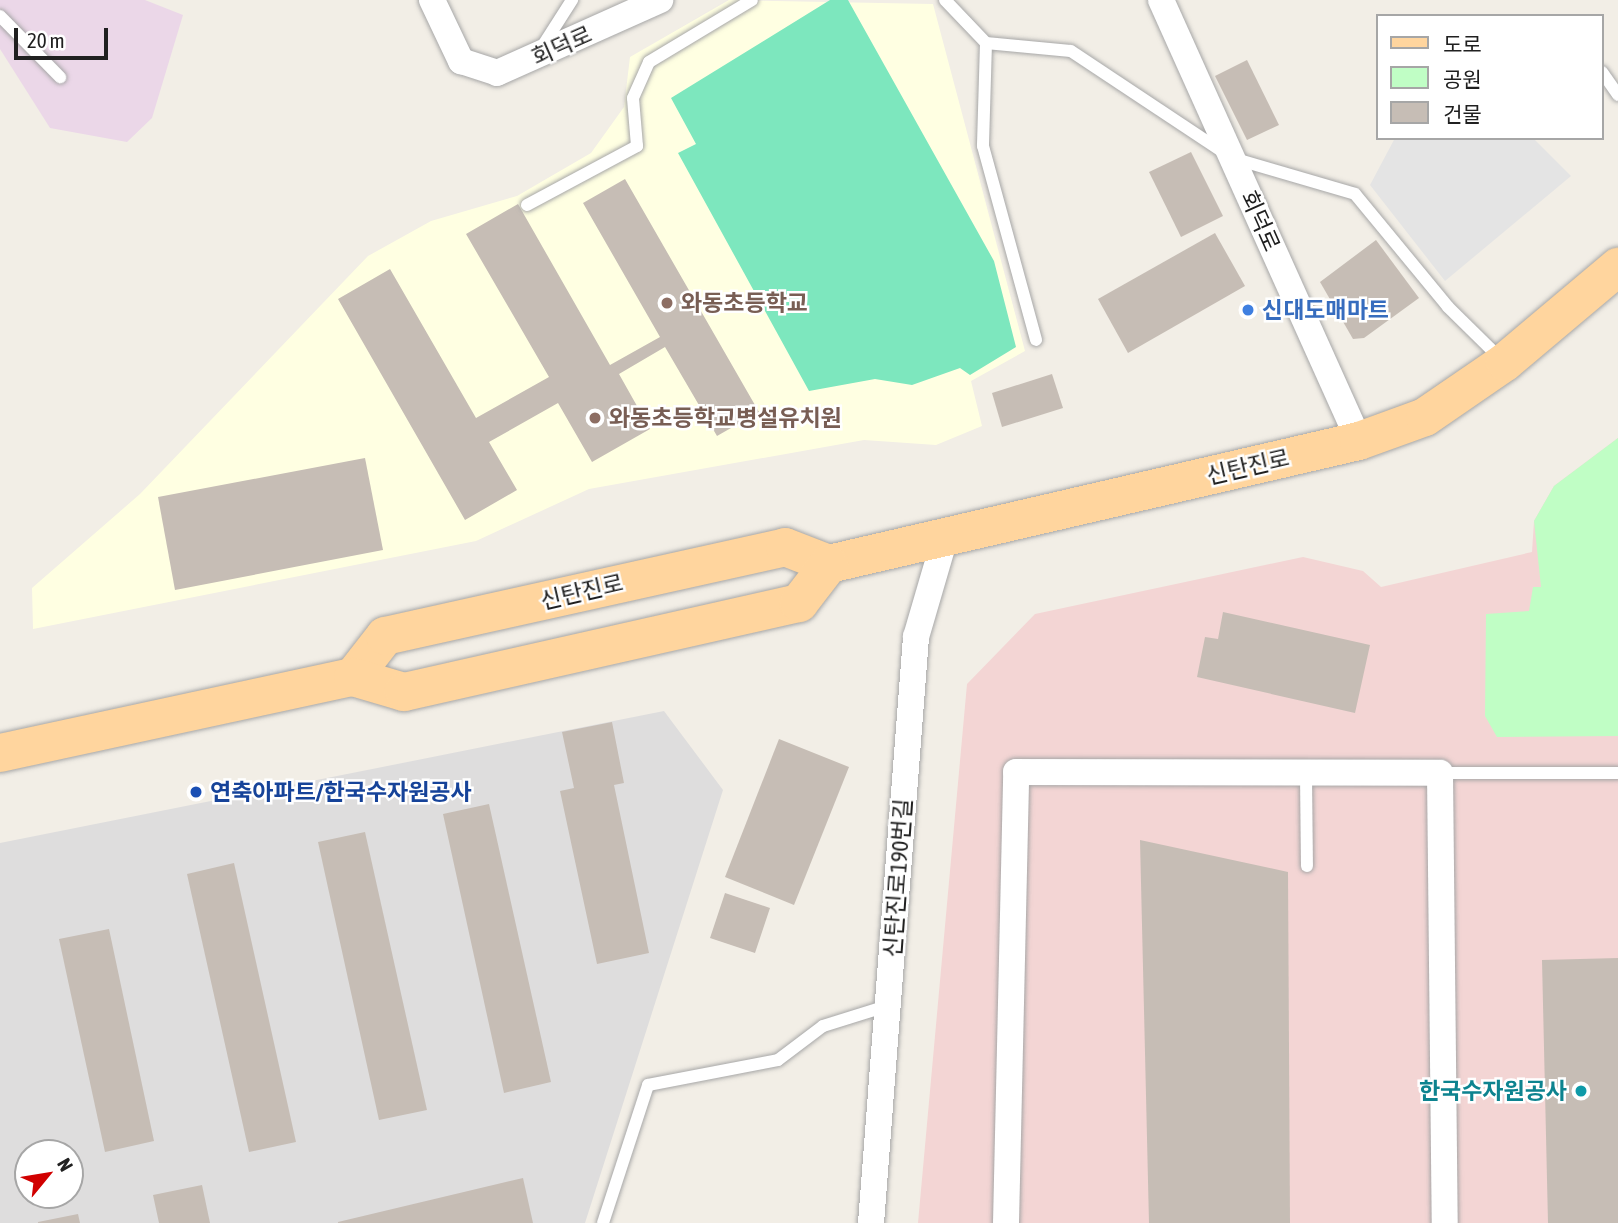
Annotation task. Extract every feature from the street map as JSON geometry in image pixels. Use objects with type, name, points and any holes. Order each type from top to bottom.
[{"type":"main road","name":"신탄진로","points":[[353,677],[385,635],[785,547],[829,564],[1359,441],[1425,417],[1505,362],[1618,267]]},
{"type":"main road","points":[[0,753],[353,677],[404,692],[799,603],[829,564]]},
{"type":"street","name":"회덕로","points":[[432,0],[461,61],[497,73],[535,59],[660,0]]},
{"type":"street","name":"회덕로","points":[[1161,0],[1359,441]]},
{"type":"street","name":"신탄진로190번길","points":[[872,1223],[916,637],[945,537]]},
{"type":"street","points":[[1006,1223],[1016,772],[1306,775],[1440,773],[1445,1223]]},
{"type":"lane","points":[[535,59],[572,0]]},
{"type":"lane","points":[[527,205],[637,146],[633,98],[649,62],[752,0]]},
{"type":"lane","points":[[946,0],[986,44],[1071,51],[1232,158],[1354,194],[1448,307],[1505,362]]},
{"type":"lane","points":[[0,16],[60,77]]},
{"type":"lane","points":[[986,44],[983,146],[1036,340]]},
{"type":"lane","points":[[1604,75],[1618,95]]},
{"type":"lane","points":[[1440,773],[1618,773]]},
{"type":"lane","points":[[1306,775],[1307,866]]},
{"type":"lane","points":[[603,1223],[648,1085],[778,1060],[823,1026],[888,1006]]},
{"type":"shaded area","points":[[0,0],[145,0],[183,15],[152,118],[127,142],[50,128],[0,49]]},
{"type":"shaded area","name":"와동초등학교","points":[[729,0],[933,4],[1025,351],[971,381],[982,426],[936,445],[864,440],[589,489],[476,541],[33,629],[32,588],[140,494],[368,256],[431,221],[517,196],[591,153],[624,107],[630,57]]},
{"type":"shaded area","points":[[1394,140],[1535,140],[1571,176],[1445,281],[1370,185]]},
{"type":"shaded area","points":[[1618,438],[1618,1223],[918,1223],[967,684],[1035,614],[1303,557],[1363,571],[1381,587],[1532,552],[1534,521],[1554,486]]},
{"type":"shaded area","points":[[664,711],[723,790],[585,1223],[0,1223],[0,843]]},
{"type":"green space","points":[[830,0],[848,0],[994,261],[1016,347],[970,375],[960,368],[912,385],[875,379],[809,391],[678,153],[696,144],[671,98]]},
{"type":"green space","points":[[1618,438],[1618,736],[1497,737],[1485,716],[1486,614],[1529,611],[1533,587],[1541,587],[1534,521],[1554,486]]},
{"type":"building","points":[[1247,60],[1279,125],[1247,140],[1215,76]]},
{"type":"building","points":[[1191,152],[1223,216],[1181,237],[1149,172]]},
{"type":"building","points":[[625,179],[759,412],[717,436],[665,347],[619,374],[650,429],[592,462],[558,403],[489,442],[517,490],[465,520],[338,299],[390,269],[476,418],[549,377],[466,234],[518,204],[610,365],[660,337],[583,203]]},
{"type":"building","points":[[1215,233],[1245,286],[1128,353],[1098,299]]},
{"type":"building","points":[[1376,240],[1419,298],[1364,338],[1353,339],[1320,282]]},
{"type":"building","points":[[1052,374],[1063,408],[1002,427],[992,393]]},
{"type":"building","points":[[365,458],[383,550],[175,590],[158,497]]},
{"type":"building","points":[[1223,612],[1370,645],[1355,713],[1197,677],[1205,637],[1218,639]]},
{"type":"building","points":[[612,722],[624,783],[614,785],[649,953],[597,964],[560,791],[574,788],[562,732]]},
{"type":"building","points":[[779,739],[849,767],[794,905],[725,877]]},
{"type":"building","points":[[489,804],[551,1082],[504,1093],[443,814]]},
{"type":"building","points":[[365,832],[427,1110],[379,1120],[318,842]]},
{"type":"building","points":[[1140,840],[1288,872],[1290,1223],[1149,1223]]},
{"type":"building","points":[[234,863],[296,1142],[249,1152],[187,874]]},
{"type":"building","points":[[725,893],[770,908],[755,953],[710,938]]},
{"type":"building","points":[[109,929],[154,1141],[105,1152],[59,939]]},
{"type":"building","name":"한국수자원공사","points":[[1618,958],[1618,1223],[1548,1223],[1542,960]]},
{"type":"building","points":[[523,1178],[533,1223],[338,1223],[338,1222]]},
{"type":"building","points":[[202,1185],[210,1223],[159,1223],[153,1195]]},
{"type":"building","points":[[78,1214],[80,1223],[38,1223],[38,1222]]},
{"type":"place","name":"와동초등학교","points":[[667,303]]},
{"type":"place","name":"신대도매마트","points":[[1248,310]]},
{"type":"place","name":"와동초등학교병설유치원","points":[[595,418]]},
{"type":"place","name":"연축아파트/한국수자원공사","points":[[196,792]]},
{"type":"place","name":"한국수자원공사","points":[[1581,1091]]}]
